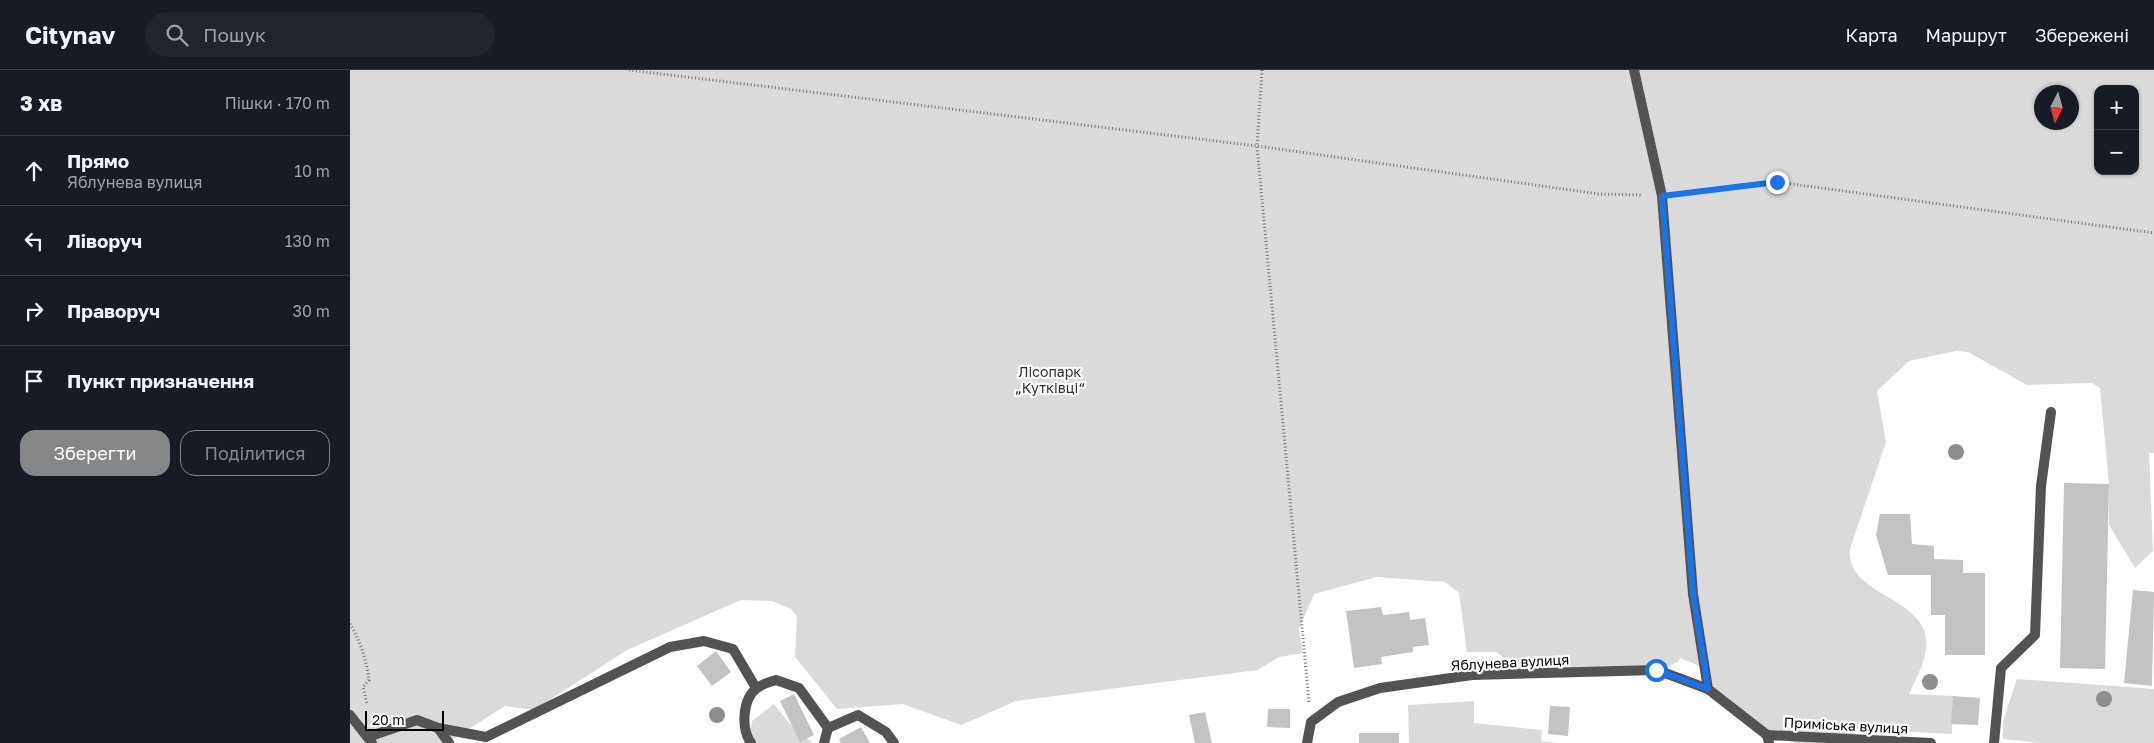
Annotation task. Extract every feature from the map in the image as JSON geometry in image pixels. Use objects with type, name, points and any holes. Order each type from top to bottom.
[{"type":"street","points":[[1634,70],[1662,196],[1693,594],[1708,689]]},
{"type":"street","points":[[1994,743],[2002,668],[2035,635],[2041,486],[2051,412]]},
{"type":"street","points":[[350,715],[370,740],[379,733],[418,720],[438,728],[486,737],[670,647],[704,641],[733,649],[756,688]]},
{"type":"street","name":"Яблунева вулиця","points":[[1311,722],[1338,702],[1380,688],[1472,675],[1656,670],[1708,689],[1768,739]]},
{"type":"street","points":[[751,743],[746,736],[744,708],[756,688],[776,680],[799,688],[828,728]]},
{"type":"street","points":[[828,728],[858,715],[886,732],[894,743]]},
{"type":"street","points":[[1307,743],[1311,722]]},
{"type":"street","points":[[438,728],[449,743]]},
{"type":"street","points":[[824,743],[828,728]]},
{"type":"street","name":"Приміська вулиця","points":[[1768,739],[1931,743]]},
{"type":"path","points":[[629,70],[1257,146],[1599,194],[1662,196],[1777,182],[2154,234]]},
{"type":"path","points":[[1262,70],[1257,146],[1311,722]]},
{"type":"path","points":[[350,624],[355,632],[368,668],[369,680],[363,687],[368,709],[379,733]]},
{"type":"green space","name":"Лісопарк „Кутківці“","points":[[350,70],[2154,70],[2154,453],[2149,453],[2153,551],[2135,568],[2109,525],[2109,484],[2100,388],[2092,383],[2027,385],[1968,352],[1956,351],[1909,361],[1877,391],[1886,442],[1850,549],[1852,565],[1861,578],[1917,618],[1925,632],[1926,650],[1909,694],[1953,696],[1952,734],[1858,729],[1846,743],[1795,743],[1734,716],[1720,701],[1702,667],[1680,658],[1678,662],[1669,666],[1518,669],[1496,652],[1467,652],[1459,593],[1445,582],[1377,577],[1314,594],[1299,629],[1303,653],[1279,657],[1258,670],[1016,701],[961,725],[903,704],[837,709],[795,657],[797,616],[791,609],[772,601],[741,600],[627,650],[534,710],[505,706],[447,743],[350,743]]},
{"type":"green space","points":[[2017,679],[2154,689],[2154,743],[2040,743],[2003,739],[2003,721]]},
{"type":"green space","points":[[1474,701],[1474,723],[1542,730],[1541,741],[1557,743],[1409,743],[1408,705]]},
{"type":"green space","points":[[774,704],[789,723],[813,743],[749,743],[752,721]]},
{"type":"building","points":[[2064,483],[2109,484],[2105,669],[2060,668]]},
{"type":"building","points":[[1880,514],[1910,514],[1912,544],[1934,546],[1934,559],[1963,560],[1963,573],[1985,573],[1985,655],[1945,655],[1945,615],[1931,615],[1931,575],[1888,575],[1876,535]]},
{"type":"building","points":[[2133,590],[2154,592],[2152,686],[2124,683]]},
{"type":"building","points":[[1381,607],[1383,615],[1409,612],[1410,620],[1425,618],[1429,645],[1413,647],[1413,652],[1381,657],[1382,664],[1354,668],[1346,611]]},
{"type":"building","points":[[716,651],[731,672],[712,686],[697,666]]},
{"type":"building","points":[[794,694],[814,735],[800,742],[780,701]]},
{"type":"building","points":[[1953,696],[1980,698],[1978,725],[1951,724]]},
{"type":"building","points":[[1550,706],[1570,707],[1568,736],[1548,734]]},
{"type":"building","points":[[1268,709],[1290,709],[1290,728],[1267,727]]},
{"type":"building","points":[[1205,712],[1212,743],[1195,743],[1189,715]]},
{"type":"building","points":[[861,727],[870,743],[841,743],[839,739]]},
{"type":"building","points":[[1359,733],[1399,733],[1399,743],[1359,743]]},
{"type":"route","points":[[1656,670],[1708,689],[1693,594],[1662,196],[1777,182]]}]
